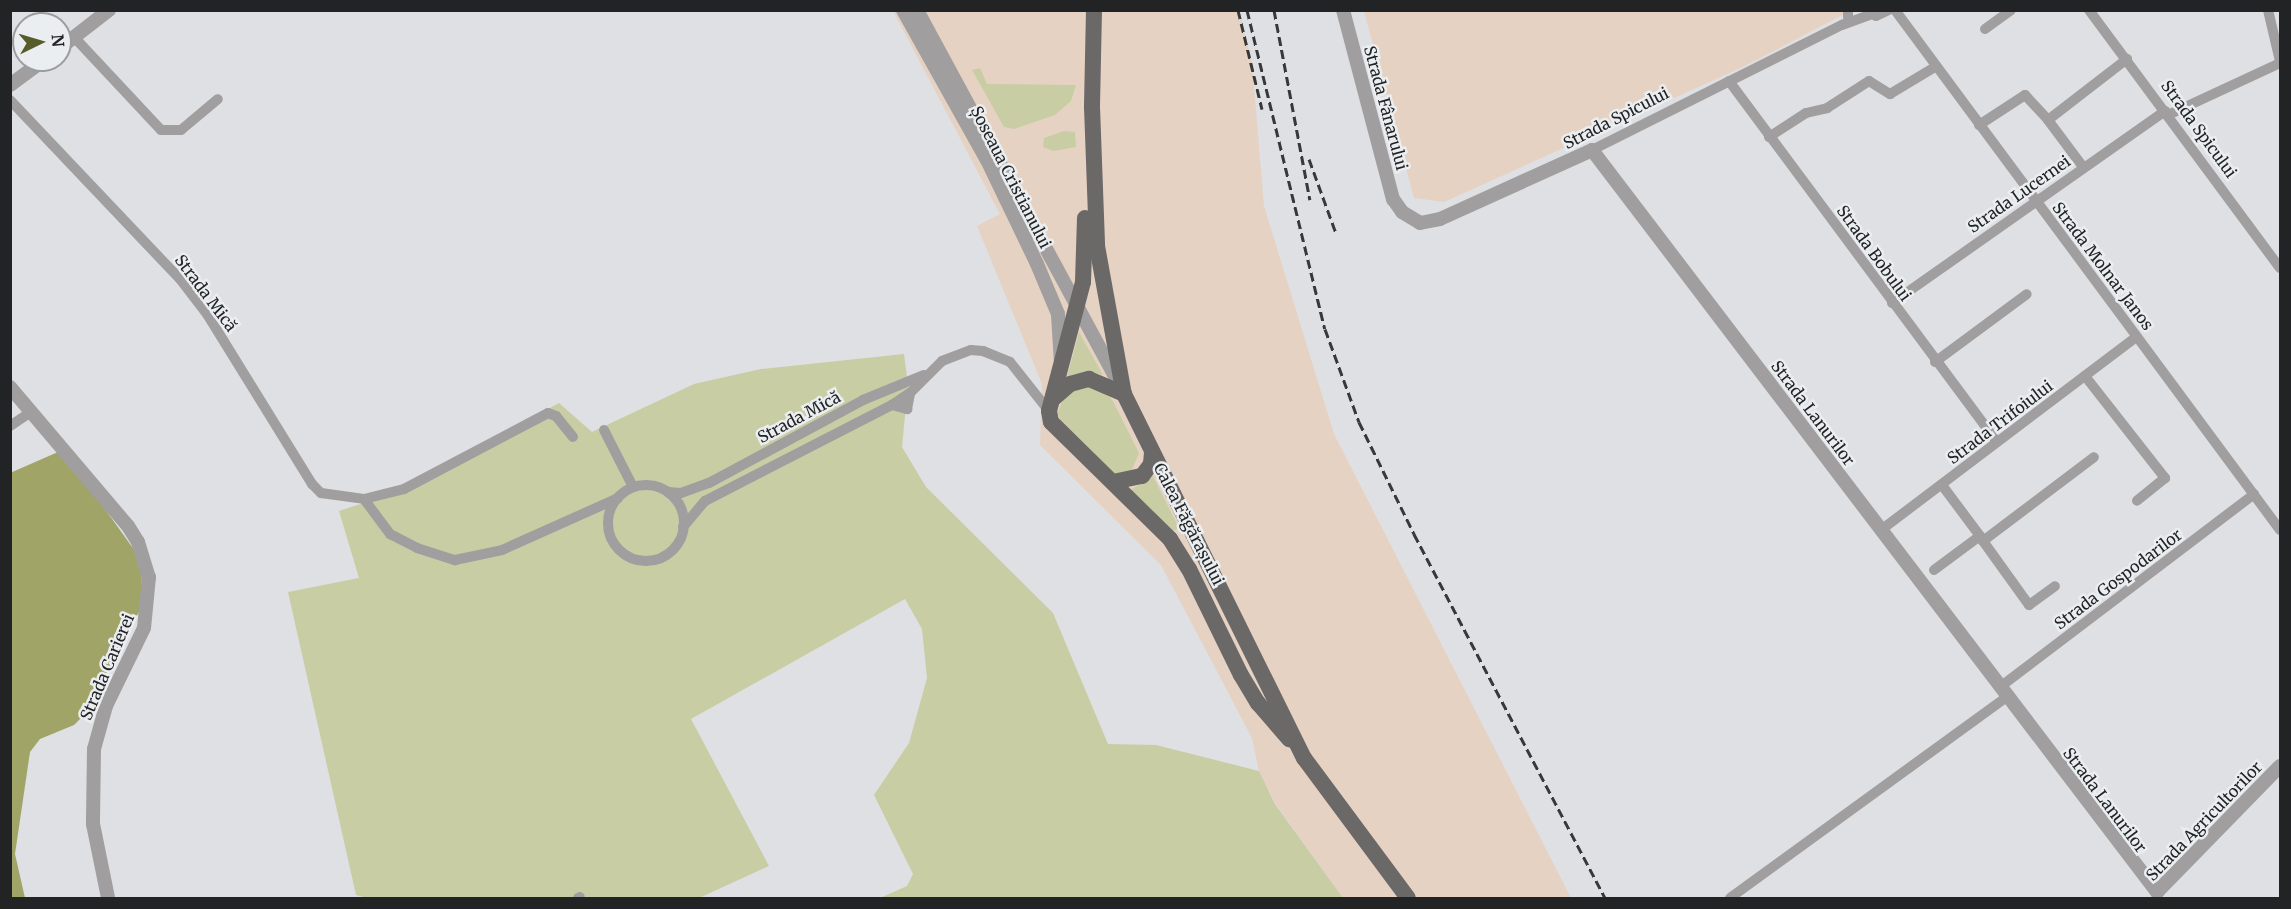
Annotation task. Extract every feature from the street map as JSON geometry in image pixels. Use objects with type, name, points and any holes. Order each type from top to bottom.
[{"type":"main road","name":"Calea Făgărașului","points":[[1094,10],[1092,107],[1097,246],[1124,394],[1304,758],[1408,898]]},
{"type":"main road","name":"Calea Făgărașului","points":[[1051,405],[1077,312],[1085,246],[1086,125],[1092,107]]},
{"type":"main road","points":[[1124,394],[1089,379],[1070,384],[1051,405],[1056,430],[1113,482],[1181,554],[1241,675],[1258,703],[1304,758]]},
{"type":"main road","points":[[1113,482],[1142,476],[1151,464],[1152,452]]},
{"type":"street","points":[[109,10],[74,38],[161,130],[180,130],[218,99]]},
{"type":"street","name":"Șoseaua Cristianului","points":[[903,10],[987,160],[1041,275],[1058,314],[1062,368]]},
{"type":"street","name":"Șoseaua Cristianului","points":[[917,10],[999,157],[1077,312],[1124,394]]},
{"type":"street","name":"Strada Fânarului","points":[[1343,10],[1393,199],[1402,212]]},
{"type":"street","name":"Strada Molnar Janos","points":[[1895,10],[2280,530]]},
{"type":"street","points":[[1985,28],[2011,10]]},
{"type":"street","name":"Strada Spicului","points":[[2089,10],[2280,268]]},
{"type":"street","points":[[2268,10],[2280,62]]},
{"type":"street","points":[[1877,13],[1901,21]]},
{"type":"street","name":"Strada Spicului","points":[[1402,212],[1420,222],[1440,219],[1592,150],[1729,81],[1849,16],[1877,13]]},
{"type":"street","points":[[2048,120],[2127,59]]},
{"type":"street","name":"Strada Lucernei","points":[[1892,303],[2035,200],[2166,113],[2280,62]]},
{"type":"street","points":[[1769,137],[1806,113],[1827,108],[1869,81],[1890,94],[1935,67]]},
{"type":"street","points":[[10,85],[28,72]]},
{"type":"street","name":"Strada Bobului","points":[[1729,81],[1935,362],[1996,441]]},
{"type":"street","points":[[1979,125],[2025,95],[2048,120],[2083,167]]},
{"type":"street","name":"Strada Mică","points":[[10,100],[180,279],[207,314],[312,484],[321,493],[364,499],[404,489],[548,413],[556,416],[573,438]]},
{"type":"street","name":"Strada Lanurilor","points":[[1592,150],[1881,530],[2154,896]]},
{"type":"street","points":[[1935,362],[2027,294]]},
{"type":"street","name":"Strada Trifoiului","points":[[1881,530],[2136,337]]},
{"type":"street","points":[[924,375],[955,354],[977,350],[1010,362],[1051,405]]},
{"type":"street","name":"Strada Mică","points":[[609,513],[608,525],[617,548],[639,561],[664,557],[674,549],[683,527],[705,501],[892,405],[910,393],[924,375]]},
{"type":"street","name":"Strada Mică","points":[[633,487],[651,486],[668,492],[681,493],[709,483],[863,400],[924,375]]},
{"type":"street","points":[[2085,376],[2164,478],[2137,501]]},
{"type":"street","name":"Strada Carierei","points":[[10,387],[128,526],[138,542],[149,577],[144,628],[106,706],[94,749],[93,824],[108,898]]},
{"type":"street","name":"Strada Mică","points":[[892,405],[907,409],[910,393]]},
{"type":"street","points":[[10,426],[30,412]]},
{"type":"street","points":[[364,499],[390,534],[417,548],[455,560],[502,550],[589,509],[618,498],[633,487],[604,430]]},
{"type":"street","points":[[1934,570],[2094,456]]},
{"type":"street","points":[[1942,485],[2029,605],[2055,586]]},
{"type":"street","points":[[668,492],[682,513],[683,527]]},
{"type":"street","name":"Strada Gospodarilor","points":[[2003,692],[2254,494]]},
{"type":"street","points":[[589,509],[609,513],[618,498]]},
{"type":"street","points":[[1730,898],[2003,692]]},
{"type":"street","name":"Strada Agricultorilor","points":[[2154,896],[2280,766]]},
{"type":"shaded area","points":[[1852,10],[1745,66],[1444,202],[1414,198],[1364,11]]},
{"type":"shaded area","points":[[893,11],[1239,11],[1252,63],[1264,206],[1334,434],[1571,898],[1343,898],[1275,803],[1259,771],[1252,738],[1161,565],[1040,445],[1042,384],[977,226],[1000,214]]},
{"type":"green space","points":[[980,68],[987,84],[1076,85],[1071,101],[1055,115],[1014,129],[1004,127],[972,70]]},
{"type":"green space","points":[[1064,131],[1075,132],[1076,147],[1053,151],[1043,147],[1044,138]]},
{"type":"green space","points":[[1079,332],[1103,375],[1091,372],[1066,381]]},
{"type":"green space","points":[[904,354],[908,385],[902,447],[926,487],[1053,613],[1108,744],[1156,745],[1259,771],[1275,804],[1343,898],[880,898],[907,886],[913,874],[874,795],[909,743],[927,678],[922,629],[905,599],[691,719],[769,866],[699,898],[367,898],[356,895],[288,592],[359,578],[339,511],[397,492],[559,403],[592,432],[694,384],[761,369]]},
{"type":"green space","points":[[1087,384],[1102,388],[1113,401],[1139,453],[1131,472],[1114,474],[1062,427],[1058,412],[1064,397]]},
{"type":"green space","points":[[58,452],[82,477],[135,551],[142,571],[141,608],[84,715],[74,725],[40,739],[30,752],[15,854],[25,898],[10,898],[10,473]]},
{"type":"green space","points":[[1153,476],[1179,528],[1173,531],[1129,491]]},
{"type":"railway","points":[[1238,10],[1262,109]]},
{"type":"railway","points":[[1247,10],[1325,329],[1359,422],[1414,534],[1605,898]]},
{"type":"railway","points":[[1274,10],[1310,200]]},
{"type":"railway","points":[[1309,159],[1336,233]]}]
